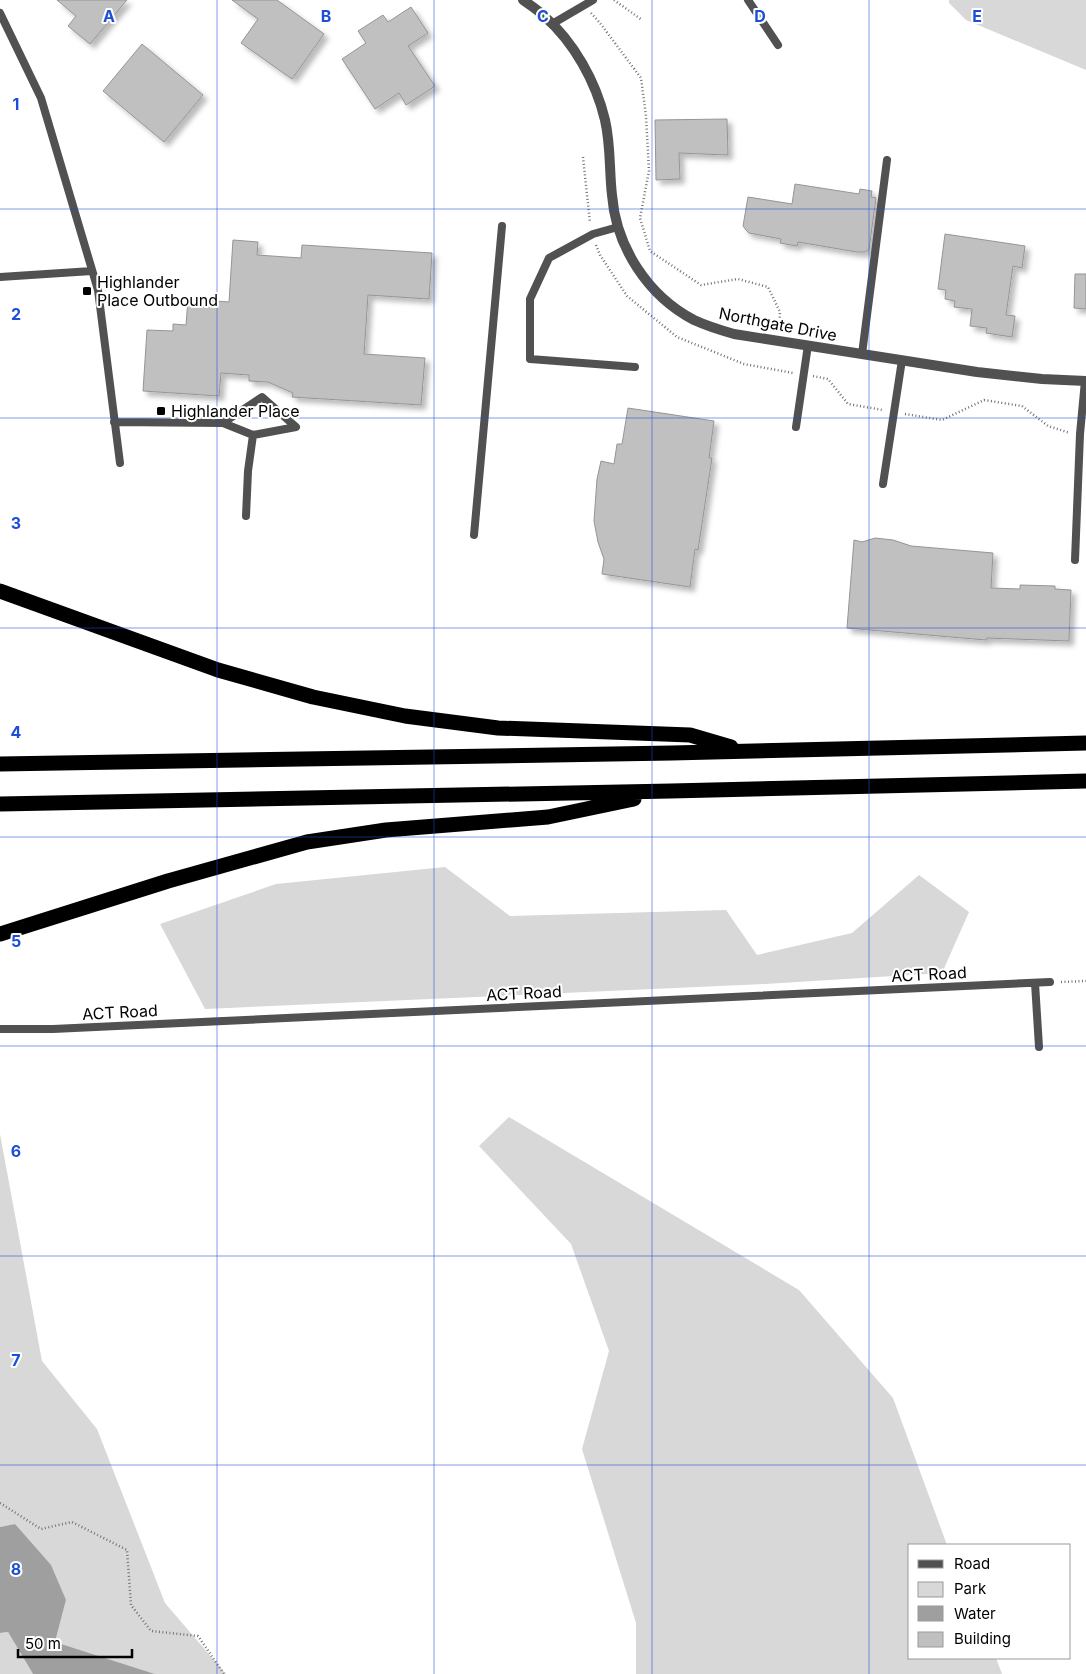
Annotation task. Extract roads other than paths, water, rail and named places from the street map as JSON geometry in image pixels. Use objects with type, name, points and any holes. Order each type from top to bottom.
[{"type":"highway","points":[[0,591],[218,670],[313,697],[405,716],[498,728],[690,735],[744,752]]},
{"type":"highway","points":[[0,764],[744,752],[1086,743]]},
{"type":"highway","points":[[0,804],[1086,781]]},
{"type":"highway","points":[[0,934],[177,879],[308,842],[386,830],[548,817],[671,791]]},
{"type":"street","name":"Northgate Drive","points":[[523,0],[552,24],[582,62],[595,89],[604,117],[609,139],[612,195],[623,242],[638,270],[655,291],[671,305],[713,328],[734,334],[977,372],[1042,379],[1086,381]]},
{"type":"lane","points":[[552,24],[593,0]]},
{"type":"lane","points":[[748,0],[778,45]]},
{"type":"lane","points":[[0,13],[41,98],[98,290],[120,463]]},
{"type":"lane","points":[[862,354],[887,160]]},
{"type":"lane","points":[[474,535],[502,226]]},
{"type":"lane","points":[[618,227],[593,234],[549,258],[530,299],[530,359],[636,367]]},
{"type":"lane","points":[[0,277],[92,271]]},
{"type":"lane","points":[[796,427],[808,346]]},
{"type":"lane","points":[[884,484],[902,360]]},
{"type":"lane","points":[[1075,560],[1080,434],[1086,381]]},
{"type":"lane","points":[[114,422],[223,422],[253,435],[296,427],[262,397],[223,422]]},
{"type":"lane","points":[[246,516],[248,472],[253,435]]},
{"type":"lane","name":"ACT Road","points":[[0,1029],[53,1029],[1050,982]]},
{"type":"lane","points":[[1035,983],[1039,1047]]},
{"type":"water","points":[[15,1524],[51,1565],[66,1600],[55,1642],[155,1674],[33,1674],[8,1632],[0,1633],[0,1527]]},
{"type":"place","name":"Highlander Place Outbound","points":[[87,291]]},
{"type":"place","name":"Highlander Place","points":[[161,411]]}]
